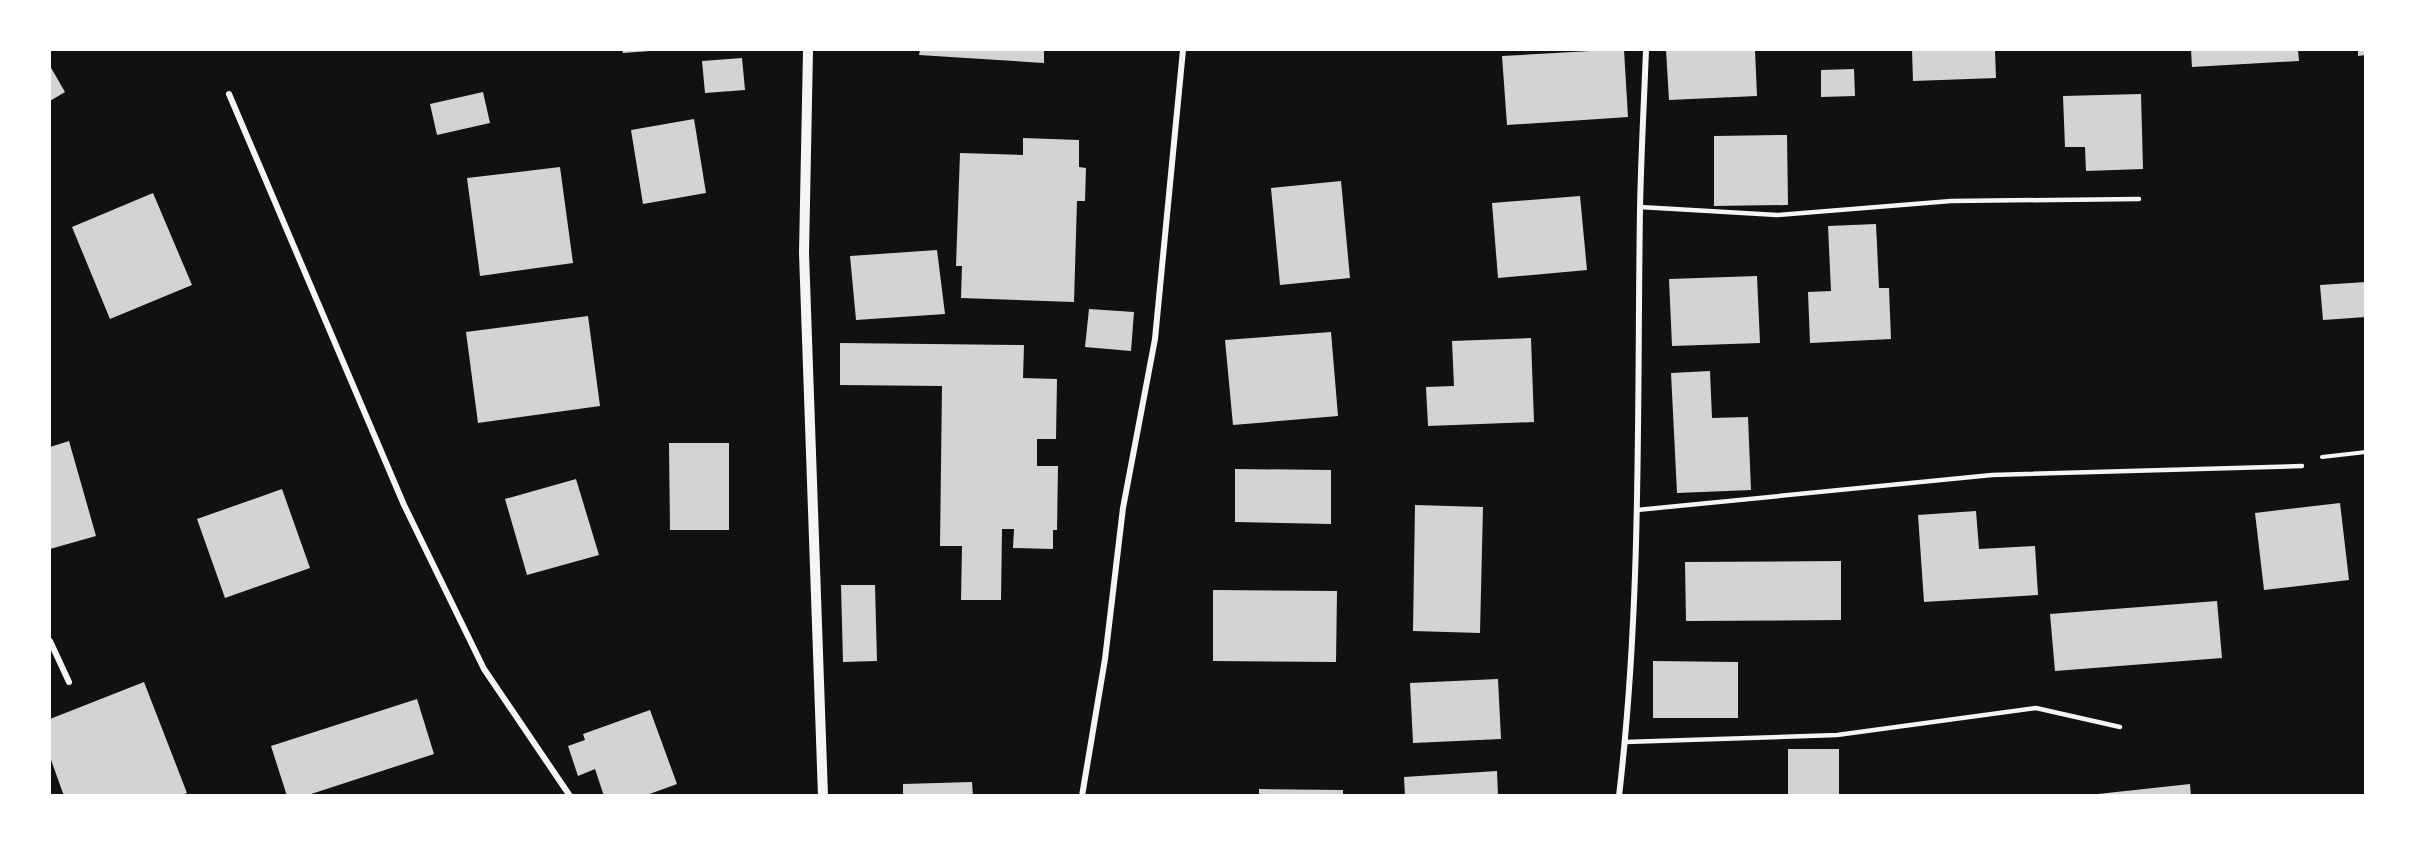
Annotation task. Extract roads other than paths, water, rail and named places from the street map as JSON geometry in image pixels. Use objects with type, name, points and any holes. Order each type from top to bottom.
[{"type":"street","points":[[808,50],[804,253],[823,795]]},
{"type":"street","points":[[1082,795],[1105,659],[1123,508],[1155,339],[1183,50]]},
{"type":"street","points":[[1619,795],[1625,742],[1638,510],[1640,207],[1646,50]]},
{"type":"street","points":[[229,94],[404,505],[484,669],[570,795]]},
{"type":"street","points":[[50,641],[69,682]]},
{"type":"lane","points":[[1640,207],[1776,214],[1952,201],[2139,199]]},
{"type":"lane","points":[[1638,510],[1992,476],[2302,466]]},
{"type":"lane","points":[[1625,742],[1837,735],[2036,708],[2120,727]]}]
